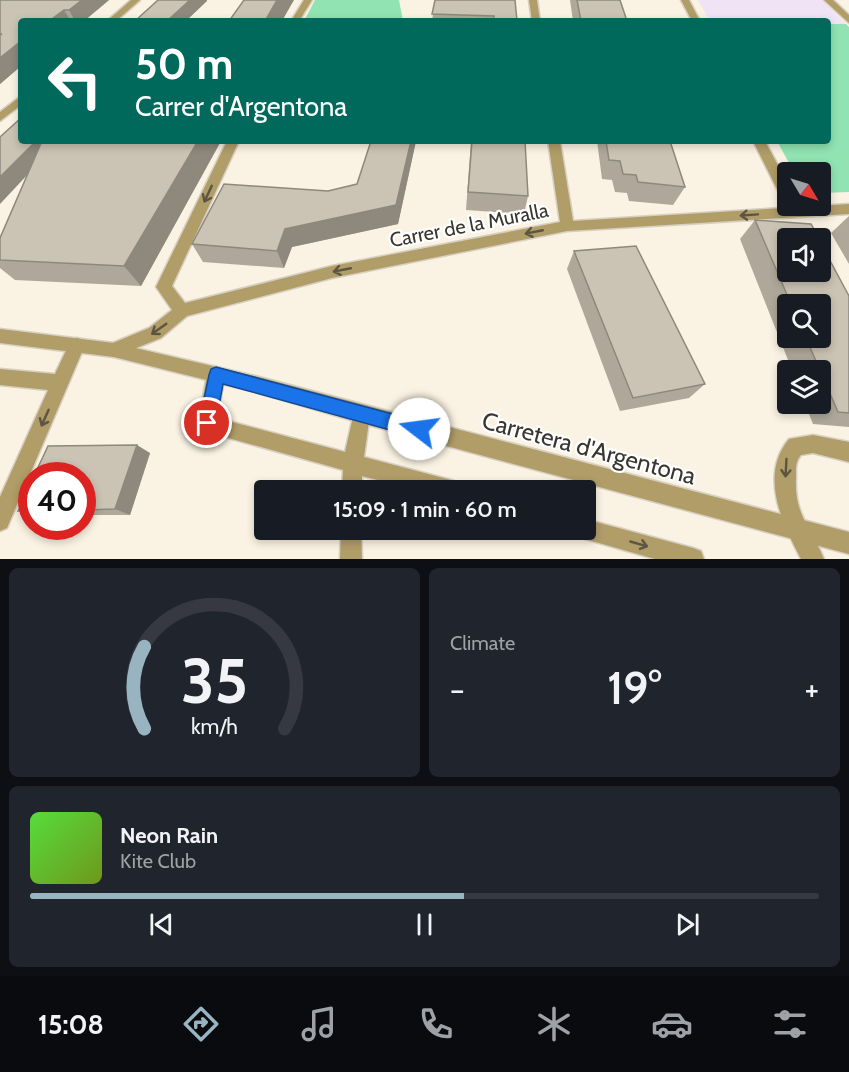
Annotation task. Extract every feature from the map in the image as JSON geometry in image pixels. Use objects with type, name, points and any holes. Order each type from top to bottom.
[{"type":"street","points":[[115,18],[136,0]]},
{"type":"street","points":[[297,18],[308,0]]},
{"type":"street","points":[[533,0],[536,18]]},
{"type":"street","points":[[685,0],[694,18]]},
{"type":"street","points":[[828,0],[849,20]]},
{"type":"street","points":[[0,117],[18,102]]},
{"type":"street","points":[[182,310],[165,287],[232,144]]},
{"type":"street","points":[[554,144],[567,226]]},
{"type":"street","points":[[761,144],[777,176]]},
{"type":"street","name":"Carrer de la Muralla","points":[[114,350],[155,333],[182,310],[332,272],[567,226],[849,209]]},
{"type":"street","name":"Carretera d'Argentona","points":[[0,336],[114,350],[849,543]]},
{"type":"street","points":[[0,520],[77,345]]},
{"type":"street","points":[[216,375],[207,423],[415,480]]},
{"type":"street","points":[[0,377],[60,383]]},
{"type":"street","points":[[352,480],[360,414]]},
{"type":"street","points":[[813,559],[796,528],[785,497],[787,457],[796,446],[813,444],[849,452]]},
{"type":"street","points":[[596,531],[693,559]]},
{"type":"street","points":[[351,540],[351,559]]},
{"type":"shaded area","points":[[698,0],[822,0],[846,24],[831,24],[831,18],[708,18]]},
{"type":"green space","points":[[315,0],[399,0],[402,18],[306,18]]},
{"type":"green space","points":[[831,24],[846,24],[849,27],[849,192],[831,193],[831,162],[789,162],[779,144],[831,144]]},
{"type":"building","points":[[0,0],[82,0],[53,18],[18,18],[18,43],[0,58],[0,35],[2,34],[0,34]]},
{"type":"building","points":[[158,0],[190,0],[170,18],[138,18]]},
{"type":"building","points":[[244,0],[277,0],[267,18],[231,18]]},
{"type":"building","points":[[435,0],[515,0],[517,18],[494,18],[494,16],[432,14]]},
{"type":"building","points":[[577,0],[620,0],[626,18],[580,18]]},
{"type":"building","points":[[18,121],[18,144],[33,144],[0,177],[0,137]]},
{"type":"building","points":[[41,144],[196,144],[124,266],[0,260],[0,238]]},
{"type":"building","points":[[370,144],[410,144],[396,205],[285,229],[277,251],[192,244],[224,184],[328,191],[357,184]]},
{"type":"building","points":[[472,144],[525,144],[528,196],[468,192]]},
{"type":"building","points":[[606,144],[671,144],[685,187],[638,182],[636,175],[623,174],[620,161],[609,160]]},
{"type":"building","points":[[755,220],[811,224],[813,228],[777,228],[777,271]]},
{"type":"building","points":[[636,246],[705,384],[633,398],[574,251]]},
{"type":"building","points":[[831,262],[849,296],[849,413],[838,412],[831,396],[831,360],[816,360],[810,348],[831,348],[831,294],[787,294],[782,282],[831,282]]},
{"type":"building","points":[[137,445],[115,509],[96,510],[96,462],[41,462],[48,446]]},
{"type":"route","points":[[207,423],[216,375],[419,429]]}]
